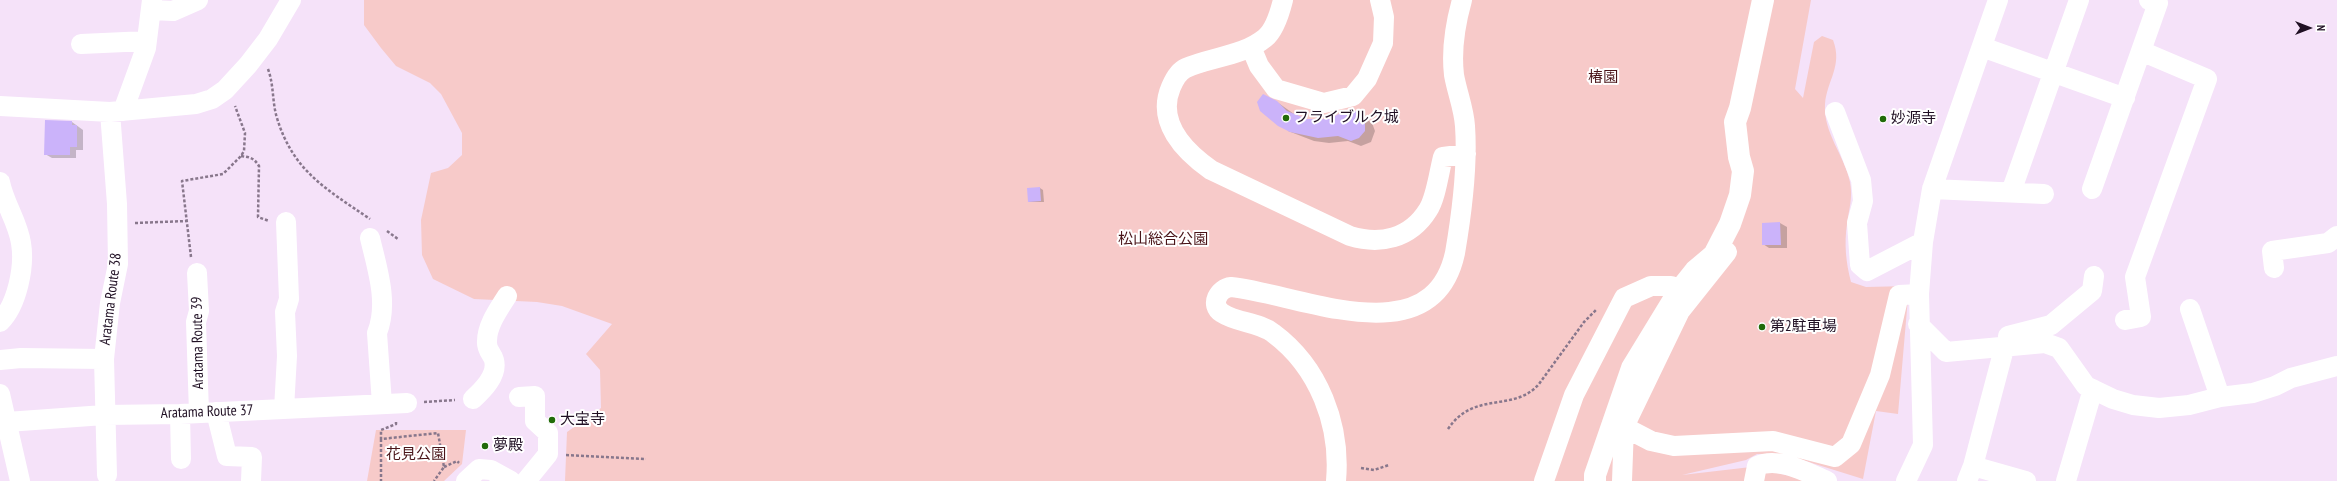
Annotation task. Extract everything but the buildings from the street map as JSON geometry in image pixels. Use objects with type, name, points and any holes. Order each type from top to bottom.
[{"type":"street","points":[[116,111],[147,41],[152,5],[173,11],[198,0]]},
{"type":"street","points":[[0,106],[116,111],[196,104],[212,100],[225,90],[256,54],[291,0]]},
{"type":"street","points":[[1283,0],[1274,25],[1266,37],[1251,47],[1184,69],[1174,81],[1168,96],[1167,111],[1174,134],[1194,158],[1211,170],[1350,236],[1366,240],[1383,241],[1399,236],[1413,228],[1428,210],[1443,157],[1466,154]]},
{"type":"street","points":[[1336,481],[1336,441],[1330,416],[1321,391],[1308,369],[1291,349],[1272,332],[1220,312],[1216,303],[1218,296],[1224,288],[1231,286],[1327,308],[1394,313],[1416,306],[1430,297],[1442,285],[1453,264],[1458,234],[1466,154],[1465,124],[1454,76],[1453,50],[1456,24],[1462,0]]},
{"type":"street","points":[[1595,481],[1607,438],[1632,368],[1679,290],[1714,255],[1730,224],[1740,195],[1743,171],[1739,157],[1735,122],[1740,108],[1763,0]]},
{"type":"street","points":[[1906,481],[1923,445],[1918,324],[1919,294],[1923,242],[1932,189],[1998,0]]},
{"type":"street","points":[[2011,192],[2079,0]]},
{"type":"street","points":[[2092,189],[2141,51],[2156,1]]},
{"type":"street","points":[[1251,47],[1260,66],[1276,89],[1324,103],[1353,96],[1367,79],[1383,43],[1383,6]]},
{"type":"street","points":[[82,44],[147,41]]},
{"type":"street","points":[[1982,47],[2125,98]]},
{"type":"street","points":[[2126,320],[2141,317],[2135,277],[2207,79],[2141,51]]},
{"type":"street","name":"Aratama Route 38","points":[[106,474],[104,359],[110,303],[118,264],[116,111]]},
{"type":"street","points":[[1835,112],[1861,180],[1863,201],[1857,223],[1860,265],[1867,271],[1923,242]]},
{"type":"street","points":[[0,182],[21,243],[22,257],[17,290],[12,305],[8,314],[0,322]]},
{"type":"street","points":[[1932,189],[2044,194]]},
{"type":"street","points":[[284,409],[287,356],[285,312],[289,299],[286,222]]},
{"type":"street","points":[[376,229],[382,299],[381,323],[377,333],[382,404]]},
{"type":"street","points":[[2274,268],[2272,251],[2328,243],[2337,236]]},
{"type":"street","points":[[1622,481],[1624,427],[1680,310],[1729,249]]},
{"type":"street","name":"Aratama Route 39","points":[[197,273],[199,311],[196,322],[198,413]]},
{"type":"street","points":[[1920,379],[1946,352],[1973,343],[2051,325],[2092,290],[2094,276]]},
{"type":"street","points":[[1544,481],[1574,395],[1624,298],[1651,286],[1671,286],[1680,289],[1679,290]]},
{"type":"street","points":[[1624,427],[1651,441],[1674,446],[1774,441],[1835,457],[1851,444],[1880,375],[1899,295],[1919,294]]},
{"type":"street","points":[[473,399],[487,384],[495,367],[494,359],[488,352],[486,340],[494,317],[507,296]]},
{"type":"street","points":[[2190,309],[2220,397]]},
{"type":"street","points":[[1918,324],[1946,352]]},
{"type":"street","points":[[1946,352],[2005,345],[2045,343],[2059,348],[2086,386],[2093,390],[2133,404],[2159,408],[2189,405],[2220,397],[2253,394],[2275,386],[2290,378],[2337,366]]},
{"type":"street","points":[[2005,345],[1970,473],[2026,481]]},
{"type":"street","points":[[0,360],[22,358],[104,359]]},
{"type":"street","points":[[2066,481],[2093,390]]},
{"type":"street","points":[[0,394],[7,422],[6,449],[20,481]]},
{"type":"street","points":[[519,397],[535,396],[535,421],[548,433],[548,454],[526,481]]},
{"type":"street","name":"Aratama Route 37","points":[[7,422],[104,415],[198,413],[407,403]]},
{"type":"street","points":[[181,458],[198,413]]},
{"type":"street","points":[[198,413],[227,456],[252,457],[251,481]]},
{"type":"street","points":[[1754,481],[1757,466],[1772,462],[1794,468],[1827,481]]},
{"type":"street","points":[[466,481],[479,469],[491,470],[511,481]]},
{"type":"path","points":[[256,54],[266,65],[270,74],[277,118],[291,153],[308,173],[376,229],[398,239]]},
{"type":"path","points":[[197,273],[192,270],[182,181],[223,174],[244,151],[245,133],[238,112],[225,90]]},
{"type":"path","points":[[241,156],[250,157],[256,160],[259,166],[258,217],[265,221],[286,222]]},
{"type":"path","points":[[117,223],[187,221]]},
{"type":"path","points":[[1448,429],[1458,416],[1471,408],[1520,397],[1530,392],[1539,384],[1590,315],[1606,304],[1624,298]]},
{"type":"path","points":[[380,481],[381,430]]},
{"type":"path","points":[[380,439],[438,433],[444,467],[434,481]]},
{"type":"path","points":[[548,454],[646,459]]},
{"type":"path","points":[[1361,468],[1374,470],[1389,465]]},
{"type":"green space","name":"松山総合公園","points":[[364,0],[1811,0],[1795,89],[1803,98],[1814,42],[1822,36],[1833,40],[1836,49],[1836,58],[1834,73],[1826,95],[1825,115],[1827,125],[1844,163],[1851,188],[1846,231],[1846,246],[1851,282],[1866,287],[1909,286],[1898,414],[1876,411],[1863,479],[1783,454],[1757,454],[1746,460],[1682,475],[1751,467],[1751,481],[565,481],[567,432],[601,408],[600,370],[586,354],[612,324],[562,306],[537,302],[474,299],[433,279],[422,255],[421,220],[431,173],[448,168],[462,155],[462,133],[441,94],[430,83],[396,66],[364,25]]},
{"type":"green space","name":"花見公園","points":[[376,430],[466,430],[462,464],[444,481],[367,481]]},
{"type":"green space","points":[[1763,470],[1813,481],[1758,481]]},
{"type":"place","name":"フライブルク城","points":[[1286,118]]},
{"type":"place","name":"妙源寺","points":[[1883,119]]},
{"type":"place","name":"第2駐車場","points":[[1762,327]]},
{"type":"place","name":"大宝寺","points":[[552,420]]},
{"type":"place","name":"夢殿","points":[[485,446]]},
{"type":"park label","name":"椿園","points":[[1603,78]]}]
